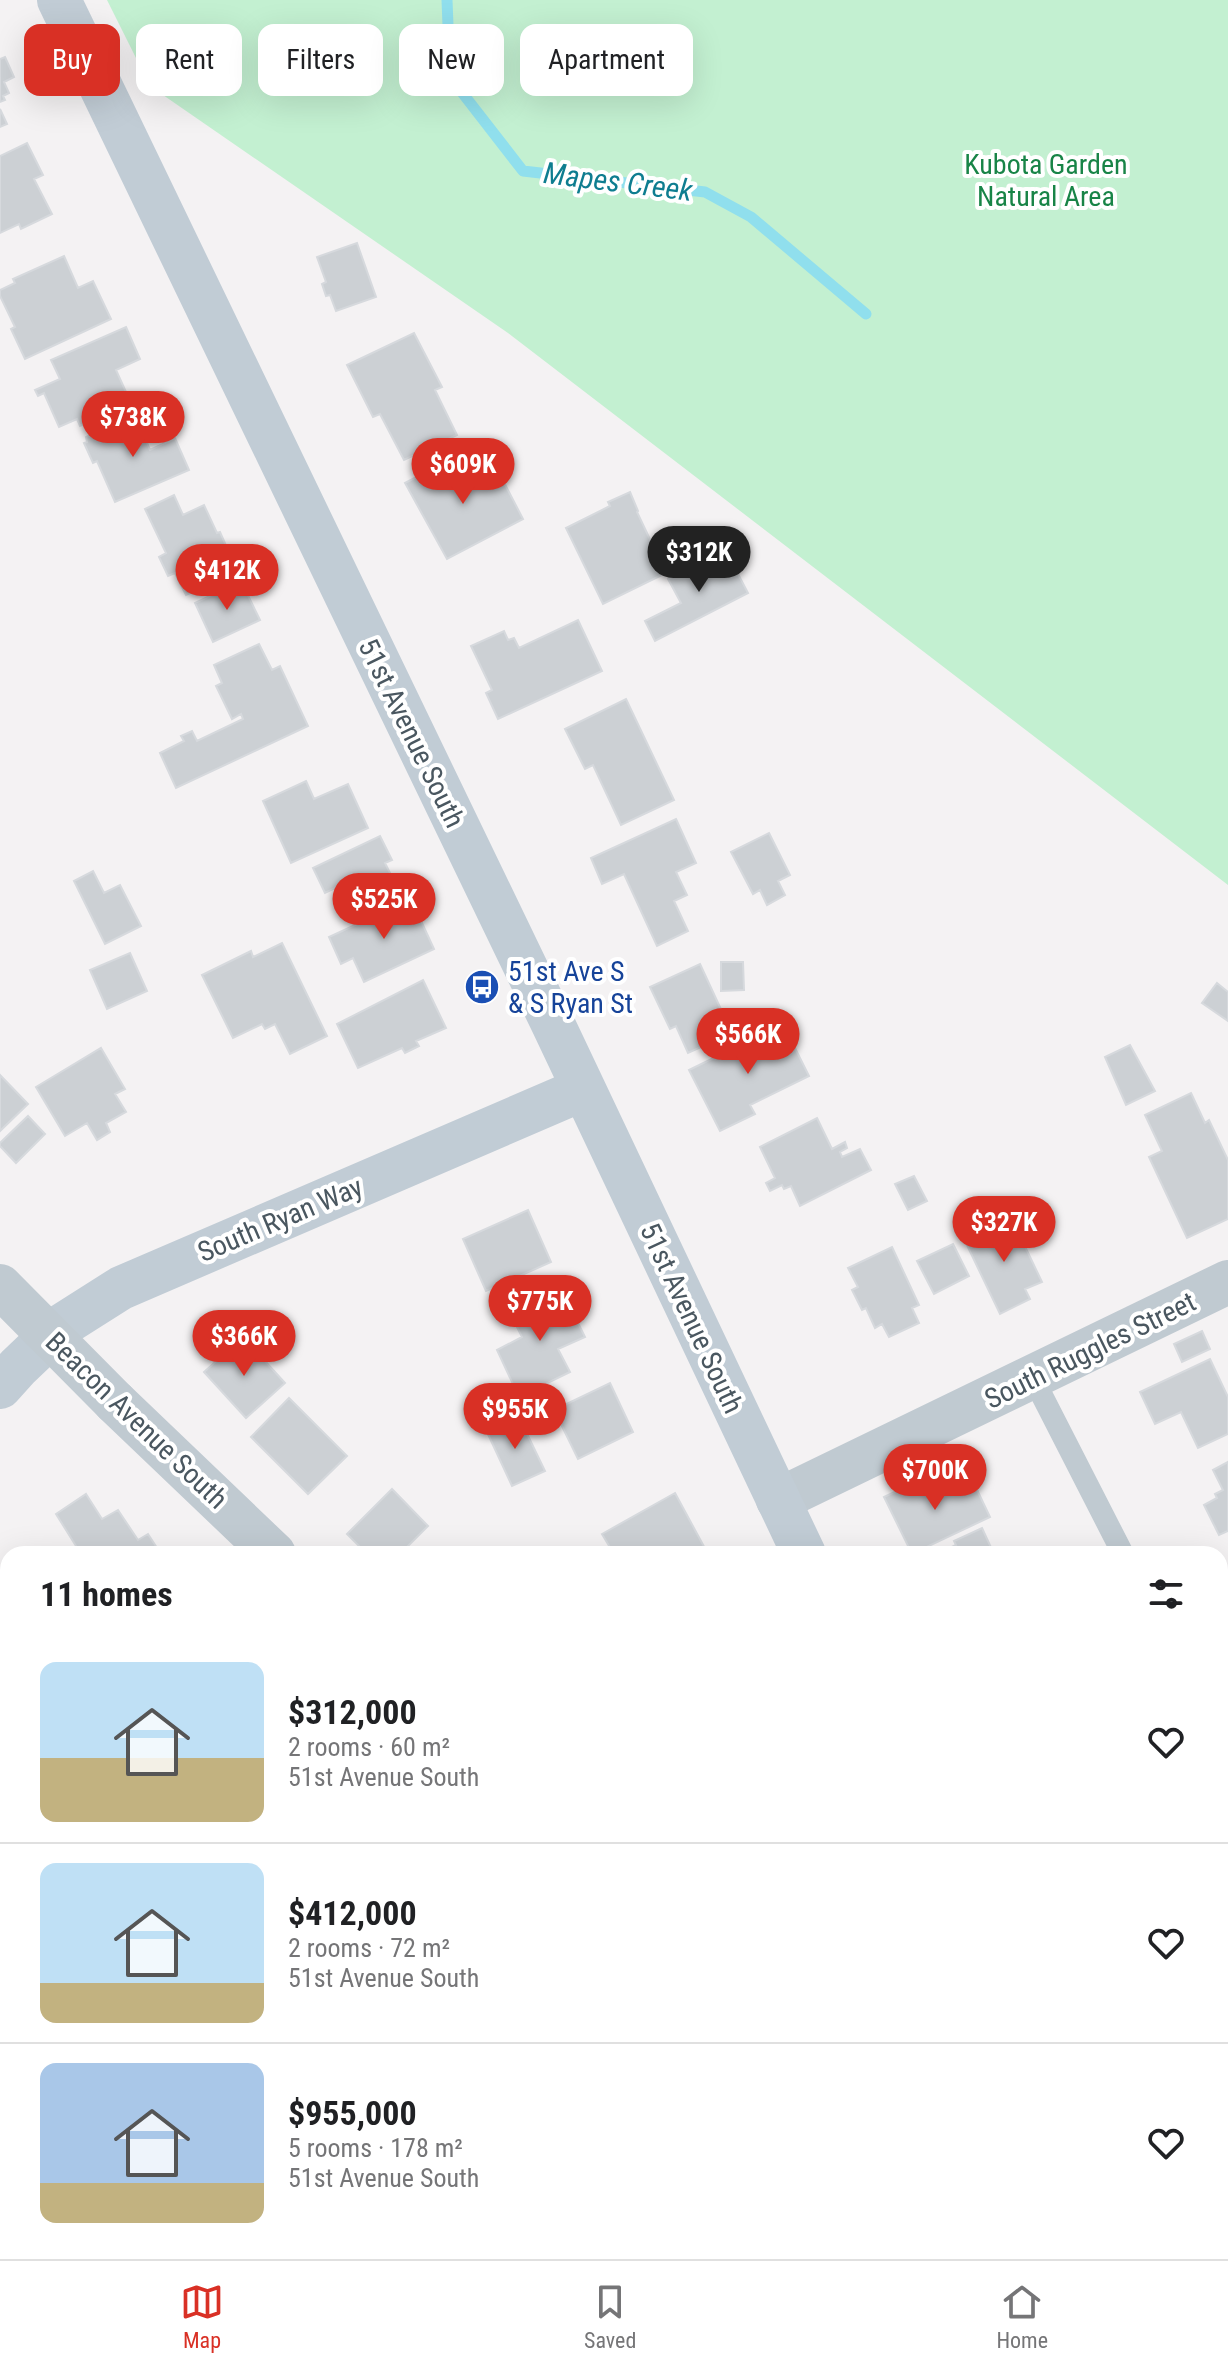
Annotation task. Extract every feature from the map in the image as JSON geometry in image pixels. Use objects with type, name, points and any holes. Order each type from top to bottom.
[{"type":"street","name":"51st Avenue South","points":[[59,0],[800,1546]]},
{"type":"street","name":"South Ryan Way","points":[[0,1387],[61,1326],[121,1288],[583,1089]]},
{"type":"street","name":"Beacon Avenue South","points":[[0,1286],[115,1402],[266,1546]]},
{"type":"street","name":"South Ruggles Street","points":[[778,1500],[1227,1286]]},
{"type":"lane","points":[[1033,1378],[1119,1546]]},
{"type":"green space","name":"Kubota Garden Natural Area","points":[[107,0],[1228,0],[1228,885],[508,333],[164,96],[242,96],[242,24],[136,24],[136,58]]},
{"type":"building","points":[[5,57],[14,77],[4,82],[9,93],[0,102],[0,59]]},
{"type":"building","points":[[0,109],[7,124],[0,127]]},
{"type":"building","points":[[27,143],[43,175],[34,179],[52,214],[21,229],[19,224],[0,233],[0,156]]},
{"type":"building","points":[[357,243],[376,297],[336,311],[330,295],[326,296],[322,284],[326,282],[317,257]]},
{"type":"building","points":[[64,256],[78,288],[93,281],[111,319],[25,359],[11,329],[15,327],[0,290],[15,283],[13,279]]},
{"type":"building","points":[[126,327],[140,359],[116,370],[131,403],[80,426],[77,419],[59,427],[44,393],[38,396],[35,390],[60,379],[51,360]]},
{"type":"building","points":[[414,333],[442,387],[435,390],[457,435],[404,460],[380,414],[373,417],[347,365]]},
{"type":"building","points":[[136,415],[150,450],[175,438],[189,470],[115,502],[97,461],[93,463],[84,443],[87,442],[86,437]]},
{"type":"building","points":[[463,459],[474,481],[497,469],[523,519],[447,559],[405,483],[443,463],[446,468]]},
{"type":"building","points":[[630,492],[666,573],[603,604],[566,528]]},
{"type":"building","points":[[174,495],[183,515],[204,505],[228,550],[217,555],[223,566],[217,569],[221,579],[186,595],[175,573],[168,576],[159,557],[166,553],[145,509]]},
{"type":"building","points":[[725,549],[748,593],[655,641],[645,621],[681,603],[668,579]]},
{"type":"building","points":[[241,581],[260,620],[213,642],[195,603]]},
{"type":"building","points":[[578,620],[602,671],[498,719],[486,693],[492,690],[471,646],[504,631],[508,640],[514,638],[519,648]]},
{"type":"building","points":[[259,644],[272,670],[280,666],[308,726],[176,788],[160,753],[184,741],[181,736],[192,731],[197,741],[243,719],[241,714],[232,719],[216,686],[222,683],[214,665]]},
{"type":"building","points":[[626,699],[674,800],[621,825],[593,765],[585,769],[565,729]]},
{"type":"building","points":[[306,781],[314,799],[348,784],[368,828],[291,863],[263,801]]},
{"type":"building","points":[[676,819],[696,863],[676,872],[687,895],[674,901],[688,931],[657,946],[624,874],[602,884],[591,858]]},
{"type":"building","points":[[769,833],[790,875],[778,881],[785,895],[767,905],[760,890],[753,894],[731,852]]},
{"type":"building","points":[[380,836],[392,860],[385,863],[396,885],[368,898],[358,877],[325,893],[313,868]]},
{"type":"building","points":[[93,871],[104,893],[120,885],[141,926],[105,944],[74,881]]},
{"type":"building","points":[[411,899],[434,949],[364,982],[353,958],[341,964],[329,937]]},
{"type":"building","points":[[282,943],[327,1036],[290,1054],[275,1024],[265,1029],[262,1024],[233,1038],[202,975],[251,951],[253,957]]},
{"type":"building","points":[[130,953],[147,991],[107,1009],[90,970]]},
{"type":"building","points":[[721,962],[743,962],[744,990],[721,991]]},
{"type":"building","points":[[700,964],[732,1033],[688,1053],[676,1026],[670,1029],[650,987]]},
{"type":"building","points":[[423,980],[446,1028],[416,1041],[419,1046],[405,1053],[402,1048],[358,1068],[337,1024]]},
{"type":"building","points":[[1217,983],[1228,992],[1228,1021],[1202,1003]]},
{"type":"building","points":[[783,1024],[809,1076],[750,1105],[755,1114],[720,1131],[689,1070]]},
{"type":"building","points":[[1130,1045],[1155,1091],[1126,1105],[1105,1057]]},
{"type":"building","points":[[101,1048],[125,1089],[115,1094],[126,1112],[106,1123],[110,1132],[97,1140],[87,1123],[65,1136],[36,1087]]},
{"type":"building","points":[[0,1075],[28,1104],[0,1131]]},
{"type":"building","points":[[1191,1093],[1205,1123],[1209,1120],[1228,1160],[1228,1219],[1187,1238],[1149,1157],[1162,1151],[1145,1115]]},
{"type":"building","points":[[28,1116],[45,1134],[16,1163],[0,1143]]},
{"type":"building","points":[[817,1118],[832,1149],[845,1142],[847,1148],[840,1152],[842,1157],[860,1149],[871,1170],[800,1206],[791,1186],[784,1189],[782,1185],[770,1191],[766,1183],[775,1178],[760,1147]]},
{"type":"building","points":[[914,1176],[927,1201],[908,1210],[895,1184]]},
{"type":"building","points":[[528,1210],[551,1262],[486,1291],[463,1239]]},
{"type":"building","points":[[1011,1217],[1042,1282],[1025,1289],[1030,1299],[1000,1314],[964,1239]]},
{"type":"building","points":[[953,1244],[969,1276],[934,1294],[917,1261]]},
{"type":"building","points":[[892,1247],[919,1305],[912,1308],[919,1323],[889,1337],[882,1324],[875,1328],[866,1308],[862,1310],[852,1290],[858,1287],[848,1268]]},
{"type":"building","points":[[561,1289],[585,1337],[558,1349],[570,1372],[519,1397],[497,1350],[522,1337],[510,1313]]},
{"type":"building","points":[[1202,1331],[1210,1349],[1182,1362],[1174,1344]]},
{"type":"building","points":[[243,1337],[285,1383],[246,1418],[204,1372]]},
{"type":"building","points":[[1210,1359],[1228,1397],[1228,1434],[1198,1448],[1181,1412],[1155,1424],[1140,1392]]},
{"type":"building","points":[[610,1383],[633,1432],[578,1459],[554,1410]]},
{"type":"building","points":[[289,1398],[347,1456],[308,1494],[251,1437]]},
{"type":"building","points":[[518,1415],[545,1471],[512,1486],[486,1430]]},
{"type":"building","points":[[1228,1462],[1228,1531],[1219,1535],[1204,1505],[1217,1498],[1215,1494],[1223,1490],[1213,1470]]},
{"type":"building","points":[[928,1476],[936,1494],[971,1477],[990,1517],[929,1546],[908,1546],[884,1497]]},
{"type":"building","points":[[392,1489],[428,1526],[408,1546],[359,1546],[347,1534]]},
{"type":"building","points":[[675,1493],[704,1546],[609,1546],[602,1534]]},
{"type":"building","points":[[86,1494],[102,1519],[118,1510],[138,1540],[148,1534],[156,1546],[76,1546],[56,1514]]},
{"type":"building","points":[[982,1528],[990,1546],[954,1546],[954,1541]]},
{"type":"waterway","name":"Mapes Creek","points":[[447,0],[450,77],[523,171],[705,192],[751,217],[866,314]]},
{"type":"place","name":"51st Ave S & S Ryan St","points":[[482,987]]}]
